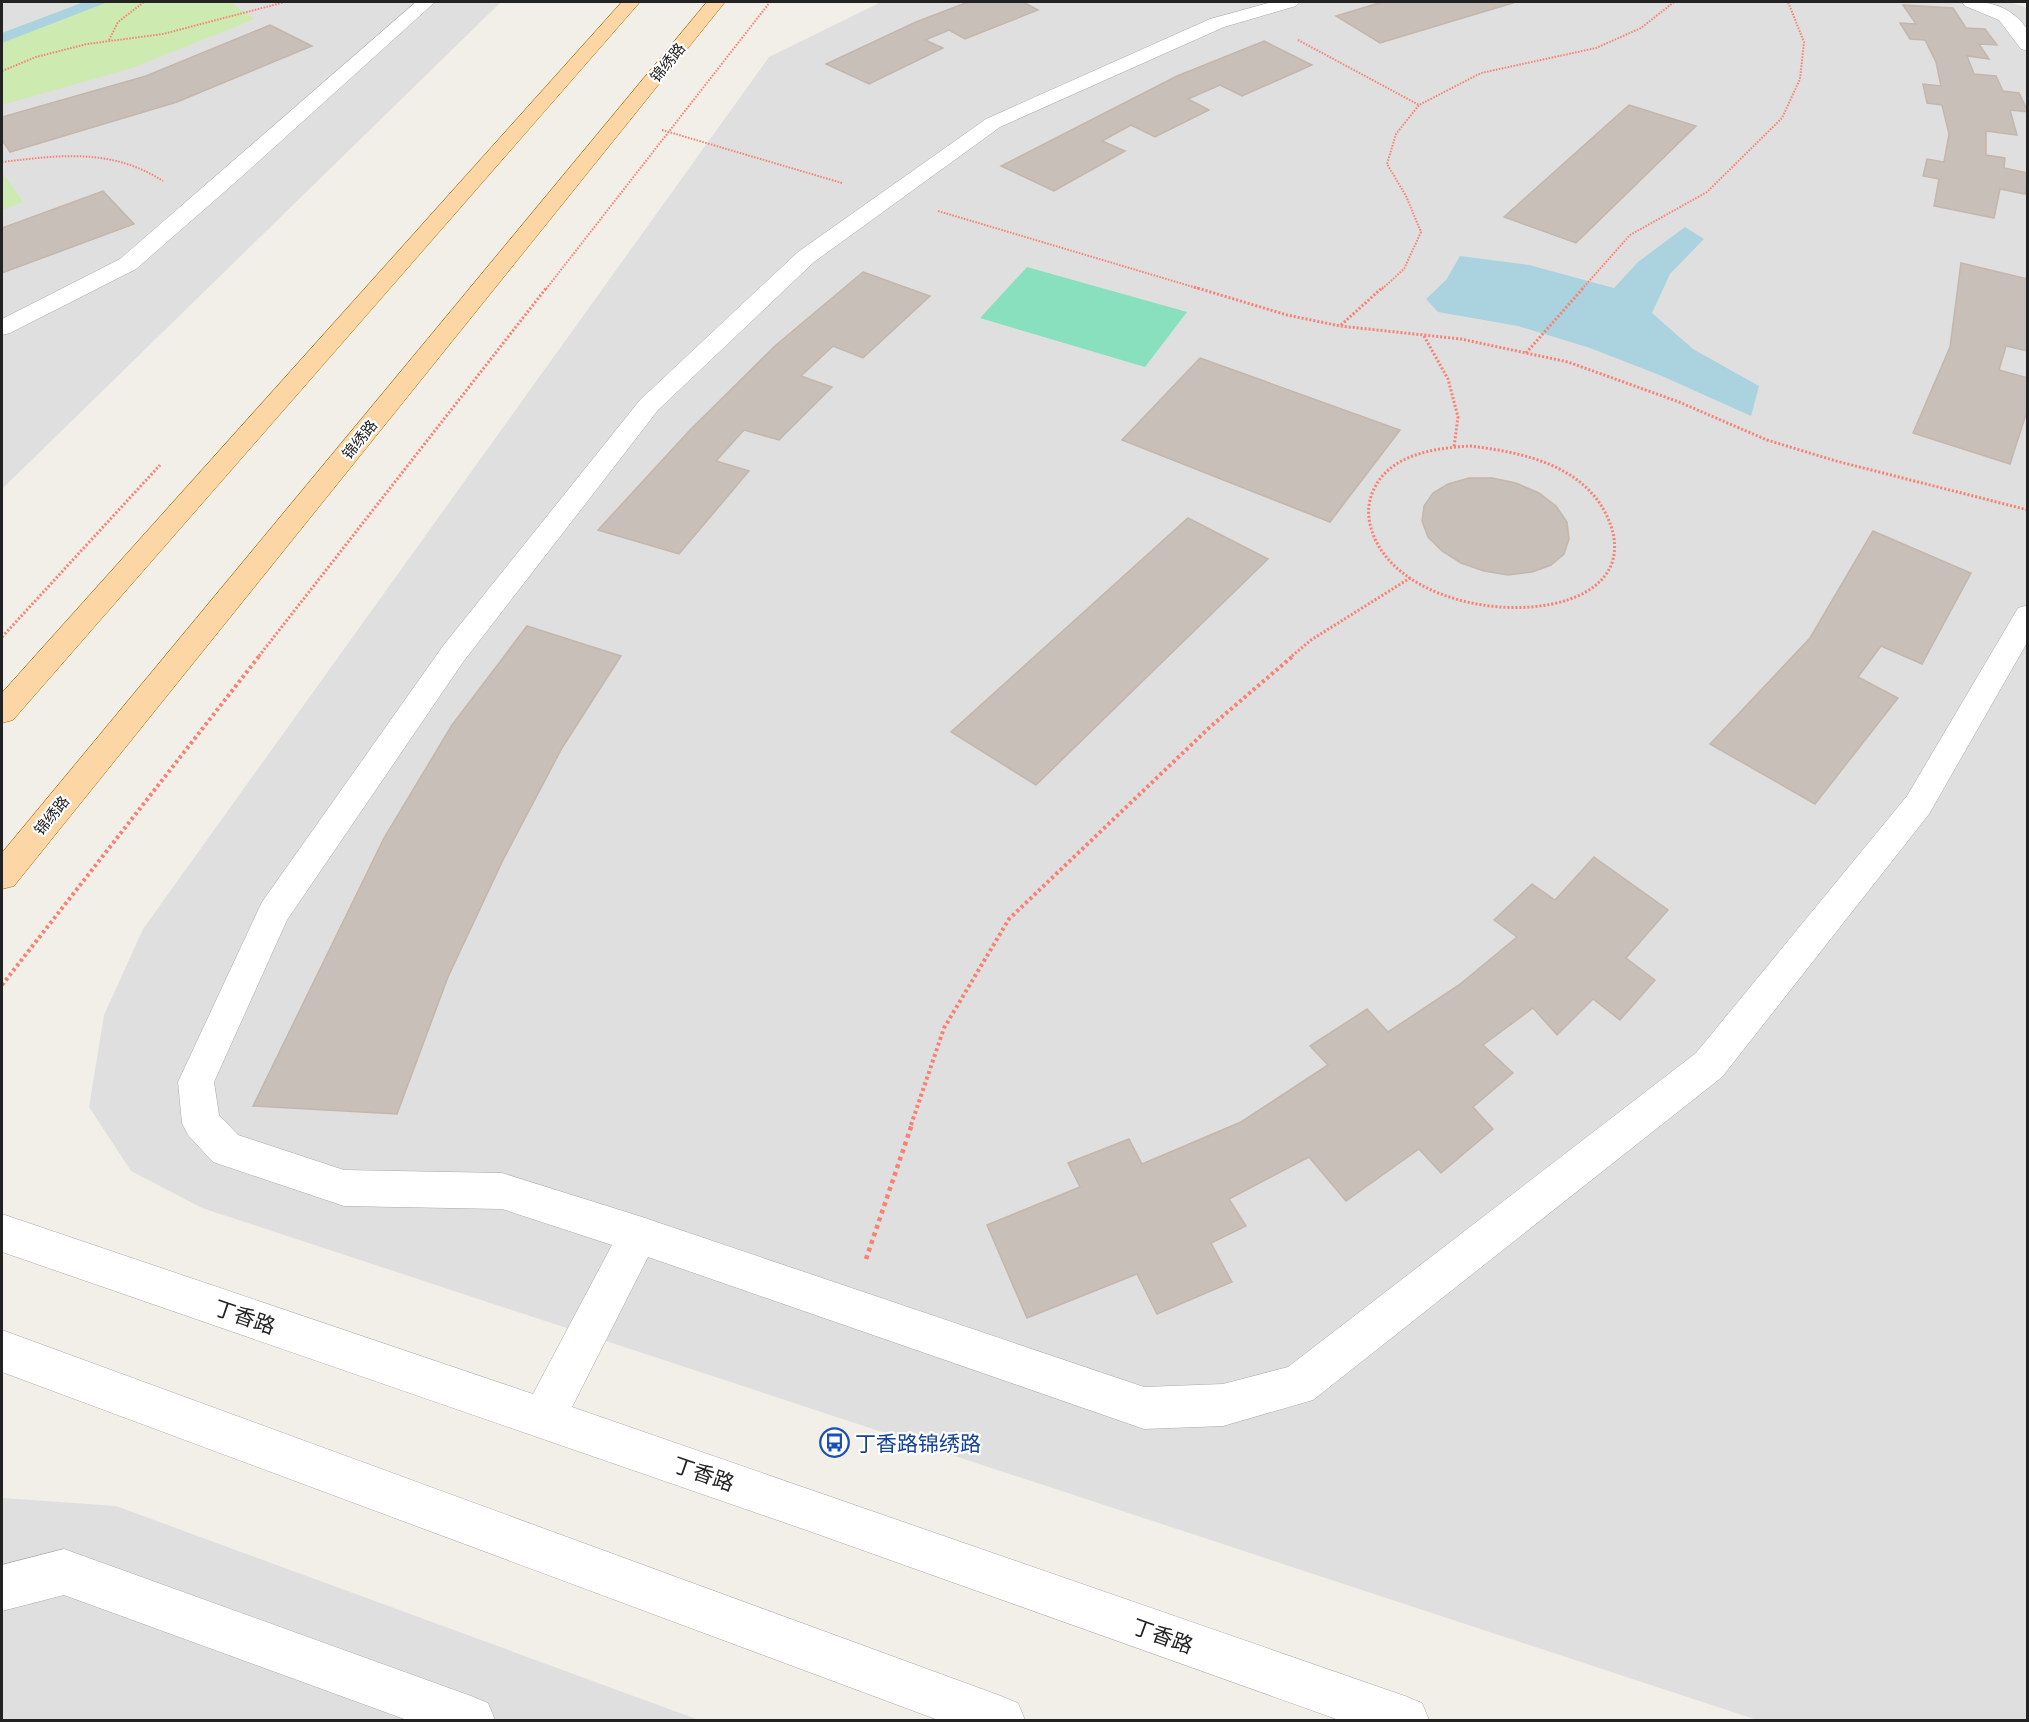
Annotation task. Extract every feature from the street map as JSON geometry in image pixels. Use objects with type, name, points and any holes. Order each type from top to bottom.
[{"type":"main road","points":[[2,712],[632,2]]},
{"type":"main road","name":"锦绣路","points":[[2,876],[716,2]]},
{"type":"street","points":[[2,328],[128,264],[426,2]]},
{"type":"street","points":[[1290,2],[1217,22],[993,123],[806,257],[649,405],[453,654],[274,912],[196,1082],[201,1123],[226,1149],[344,1188],[502,1191],[639,1235],[1144,1408],[1223,1406],[1298,1385],[1709,1065],[1918,805],[2028,615]]},
{"type":"street","points":[[1971,2],[1990,6],[2011,18],[2028,45]]},
{"type":"street","name":"丁香路","points":[[2,1233],[806,1508],[1405,1720]]},
{"type":"street","points":[[543,1418],[639,1235]]},
{"type":"street","points":[[2,1351],[1001,1720]]},
{"type":"street","points":[[2,1588],[64,1572],[471,1720]]},
{"type":"path","points":[[108,41],[118,22],[144,2]]},
{"type":"path","points":[[2,71],[36,57],[108,41],[163,34],[285,2]]},
{"type":"path","points":[[2,986],[770,2]]},
{"type":"path","points":[[1340,326],[1404,270],[1421,232],[1407,196],[1387,164],[1396,134],[1419,105],[1481,73],[1596,48],[1641,28],[1674,2]]},
{"type":"path","points":[[1526,353],[1630,235],[1707,192],[1782,118],[1800,79],[1804,42],[1788,2]]},
{"type":"path","points":[[1249,13],[1419,105]]},
{"type":"path","points":[[621,119],[1287,315],[1340,326],[1461,339],[1590,370],[1679,402],[1767,440],[2028,510]]},
{"type":"path","points":[[2,162],[69,154],[106,157],[152,172],[196,206]]},
{"type":"path","points":[[1424,335],[1451,389],[1458,417],[1454,447]]},
{"type":"path","points":[[1470,446],[1511,450],[1550,464],[1583,484],[1606,510],[1616,539],[1611,566],[1593,587],[1564,602],[1527,609],[1485,607],[1445,596],[1410,578],[1384,555],[1369,530],[1367,504],[1377,481],[1399,462],[1431,449],[1454,447],[1470,446]]},
{"type":"path","points":[[850,1307],[944,1028],[1009,919],[1210,727],[1311,640],[1410,578]]},
{"type":"shaded area","points":[[2,2],[501,2],[2,489]]},
{"type":"shaded area","points":[[881,2],[2010,2],[2027,8],[2027,1720],[1757,1720],[202,1208],[131,1171],[89,1107],[104,1015],[143,929],[769,57]]},
{"type":"shaded area","points":[[3,1498],[116,1506],[699,1720],[2,1720]]},
{"type":"green space","points":[[84,2],[230,2],[255,19],[132,68],[2,105],[2,33]]},
{"type":"green space","points":[[2,172],[23,202],[2,210]]},
{"type":"green space","points":[[1027,267],[1187,312],[1145,367],[980,318]]},
{"type":"water","points":[[84,2],[108,2],[2,43],[2,33]]},
{"type":"water","points":[[1685,227],[1704,239],[1670,274],[1652,313],[1693,349],[1759,386],[1751,416],[1662,376],[1590,348],[1518,326],[1438,312],[1426,299],[1446,280],[1460,256],[1529,265],[1614,288],[1638,262]]},
{"type":"building","points":[[968,2],[1023,2],[1038,10],[965,39],[949,30],[925,40],[943,48],[869,84],[826,64],[916,22]]},
{"type":"building","points":[[1382,2],[1516,2],[1380,43],[1336,16]]},
{"type":"building","points":[[1903,5],[1953,8],[1966,28],[1985,29],[1997,45],[1979,44],[1989,59],[1967,56],[1974,74],[1996,76],[2003,91],[2019,93],[2028,112],[2010,110],[2017,135],[1986,131],[1986,155],[2005,158],[2004,168],[2028,173],[2025,194],[2000,189],[1994,218],[1934,206],[1939,179],[1923,176],[1927,159],[1944,162],[1949,134],[1942,105],[1927,103],[1923,84],[1941,86],[1936,62],[1925,40],[1910,39],[1900,23],[1916,24]]},
{"type":"building","points":[[270,25],[312,46],[177,102],[10,152],[2,140],[2,117],[146,76]]},
{"type":"building","points":[[1264,41],[1312,65],[1242,96],[1220,85],[1188,99],[1209,110],[1155,137],[1131,125],[1102,141],[1125,151],[1054,191],[1001,166],[1177,76]]},
{"type":"building","points":[[1629,105],[1696,126],[1576,243],[1504,217]]},
{"type":"building","points":[[103,191],[134,224],[2,273],[2,228]]},
{"type":"building","points":[[1961,263],[2028,279],[2028,351],[2006,346],[1999,370],[2028,378],[2028,408],[2010,464],[1913,433],[1950,347]]},
{"type":"building","points":[[863,272],[930,296],[863,358],[833,346],[801,376],[832,387],[779,440],[744,430],[716,461],[749,471],[679,554],[598,530],[690,430],[776,345]]},
{"type":"building","points":[[1200,358],[1400,430],[1330,522],[1122,440]]},
{"type":"building","points":[[1469,478],[1492,478],[1516,483],[1539,493],[1556,506],[1567,522],[1569,539],[1564,554],[1551,565],[1532,572],[1508,575],[1484,571],[1461,563],[1442,551],[1428,537],[1422,521],[1424,506],[1433,493],[1448,484]]},
{"type":"building","points":[[1188,518],[1268,559],[1036,785],[951,732]]},
{"type":"building","points":[[1873,531],[1971,573],[1922,664],[1881,646],[1858,677],[1898,698],[1815,804],[1710,744],[1810,638]]},
{"type":"building","points":[[527,626],[621,656],[562,748],[503,860],[448,977],[397,1114],[253,1106],[384,838],[452,725]]},
{"type":"building","points":[[1594,857],[1668,910],[1626,958],[1655,980],[1620,1020],[1593,999],[1557,1035],[1533,1008],[1483,1045],[1513,1073],[1473,1107],[1493,1129],[1441,1173],[1419,1149],[1346,1201],[1309,1157],[1229,1199],[1246,1226],[1211,1243],[1232,1282],[1157,1314],[1137,1274],[1027,1318],[987,1225],[1080,1187],[1068,1163],[1129,1139],[1142,1164],[1241,1122],[1328,1065],[1310,1046],[1367,1009],[1388,1032],[1459,985],[1517,937],[1494,920],[1532,884],[1555,900]]},
{"type":"place","name":"丁香路锦绣路","points":[[834,1442]]}]
